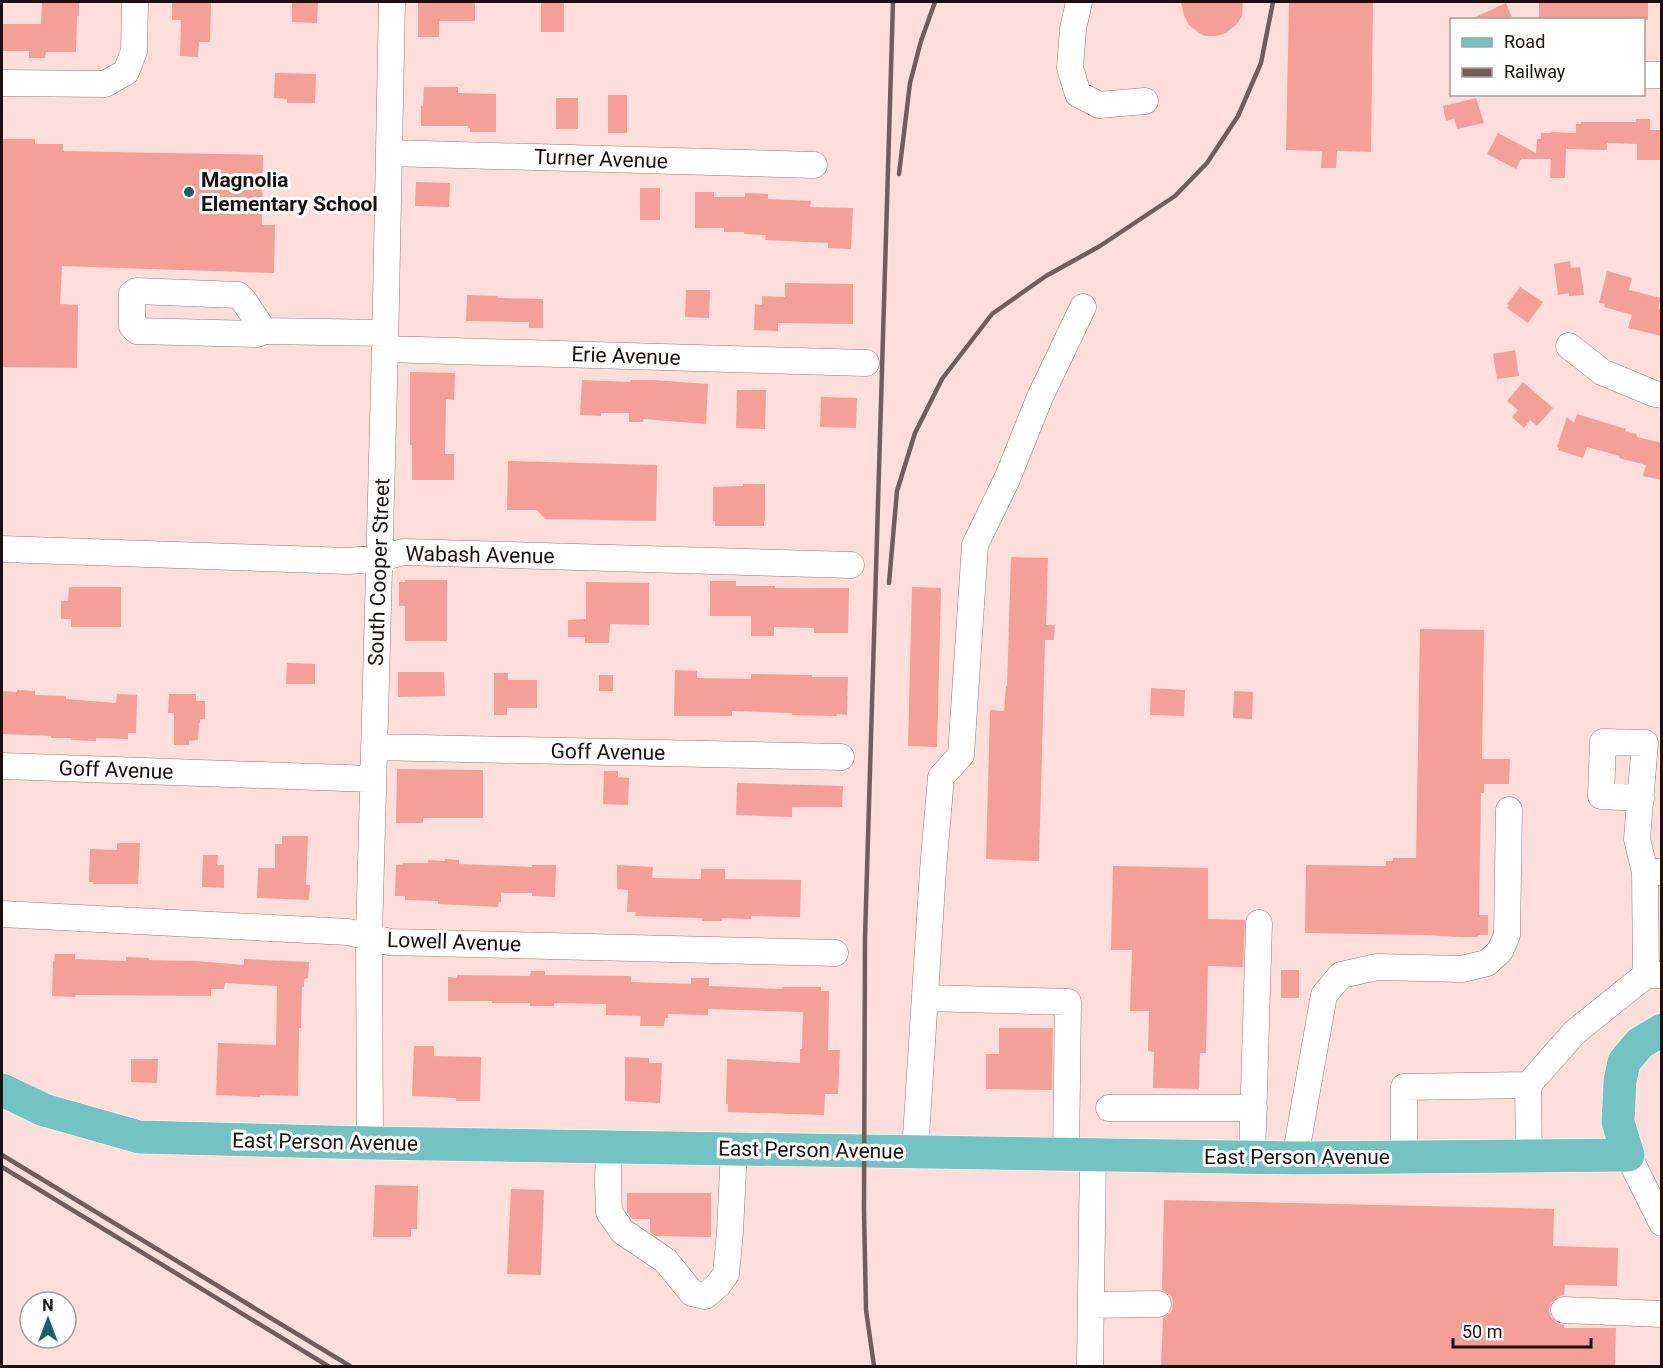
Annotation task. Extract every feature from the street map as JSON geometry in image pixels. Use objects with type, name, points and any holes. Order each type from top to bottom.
[{"type":"main road","points":[[1628,1155],[1618,1122],[1620,1082],[1624,1062],[1640,1043],[1662,1030]]},
{"type":"main road","name":"East Person Avenue","points":[[2,1090],[44,1110],[139,1137],[1252,1158],[1628,1155]]},
{"type":"street","points":[[2,83],[105,84],[126,72],[134,51],[135,2]]},
{"type":"street","name":"South Cooper Street","points":[[370,1143],[369,937],[392,2]]},
{"type":"street","points":[[1079,2],[1073,29],[1070,68],[1078,94],[1099,105],[1145,101]]},
{"type":"street","points":[[1645,75],[1662,75]]},
{"type":"street","name":"Turner Avenue","points":[[389,153],[814,165]]},
{"type":"street","points":[[915,1152],[941,777],[961,755],[975,545],[1007,479],[1040,397],[1083,307]]},
{"type":"street","name":"Erie Avenue","points":[[264,330],[385,341],[866,363]]},
{"type":"street","points":[[1569,346],[1602,372],[1655,394],[1662,394]]},
{"type":"street","name":"Wabash Avenue","points":[[2,549],[349,561],[379,558],[404,552],[851,565]]},
{"type":"street","name":"Goff Avenue","points":[[374,747],[841,757]]},
{"type":"street","name":"Goff Avenue","points":[[2,766],[374,779]]},
{"type":"street","points":[[1529,1156],[1528,1085],[1575,1032],[1654,975],[1653,872],[1637,839],[1641,798]]},
{"type":"street","points":[[1295,1158],[1324,995],[1341,975],[1377,967],[1462,969],[1486,963],[1500,951],[1508,936],[1509,810]]},
{"type":"street","name":"Lowell Avenue","points":[[2,914],[348,932],[390,942],[835,953]]},
{"type":"street","points":[[1252,1158],[1259,923]]},
{"type":"street","points":[[925,998],[1068,1002],[1091,1305],[1090,1366]]},
{"type":"street","points":[[1404,1157],[1404,1087],[1528,1085]]},
{"type":"street","points":[[1108,1108],[1254,1108]]},
{"type":"street","points":[[609,1147],[609,1212],[622,1231],[666,1261],[692,1293],[705,1296],[718,1286],[726,1274],[734,1149]]},
{"type":"street","points":[[1628,1155],[1662,1222]]},
{"type":"street","points":[[1091,1305],[1158,1304]]},
{"type":"street","points":[[1564,1310],[1662,1314]]},
{"type":"building","points":[[42,2],[79,2],[76,52],[46,52],[45,58],[29,58],[29,51],[2,51],[2,24],[41,24]]},
{"type":"building","points":[[172,2],[211,2],[210,42],[199,42],[198,57],[180,56],[181,20],[172,20]]},
{"type":"building","points":[[292,2],[318,2],[317,23],[292,22]]},
{"type":"building","points":[[418,2],[475,2],[475,21],[439,21],[439,37],[418,37]]},
{"type":"building","points":[[541,2],[564,2],[564,32],[541,32]]},
{"type":"building","points":[[1181,2],[1243,2],[1242,15],[1238,23],[1226,33],[1205,36],[1189,25]]},
{"type":"building","points":[[1289,2],[1373,2],[1371,152],[1337,151],[1336,168],[1321,168],[1322,151],[1286,150]]},
{"type":"building","points":[[1539,2],[1648,2],[1648,20],[1645,18],[1539,18]]},
{"type":"building","points":[[1506,3],[1512,18],[1473,18]]},
{"type":"building","points":[[275,73],[316,74],[315,103],[287,103],[287,99],[274,98]]},
{"type":"building","points":[[424,87],[458,87],[458,93],[496,94],[496,132],[470,132],[468,126],[421,126]]},
{"type":"building","points":[[608,95],[627,95],[627,133],[608,133]]},
{"type":"building","points":[[556,98],[578,98],[578,129],[556,129]]},
{"type":"building","points":[[1476,98],[1484,123],[1457,129],[1454,118],[1446,121],[1443,106]]},
{"type":"building","points":[[1636,119],[1650,119],[1650,130],[1662,130],[1662,160],[1637,160],[1637,144],[1607,143],[1607,150],[1566,149],[1565,178],[1550,178],[1551,159],[1521,159],[1516,169],[1487,154],[1498,133],[1536,153],[1537,139],[1541,139],[1541,133],[1576,133],[1576,124],[1581,124],[1581,122],[1636,122]]},
{"type":"building","points":[[2,139],[35,139],[35,144],[63,144],[63,151],[263,155],[262,225],[275,225],[274,273],[62,266],[60,304],[78,305],[77,368],[2,367]]},
{"type":"building","points":[[416,182],[450,183],[449,207],[415,206]]},
{"type":"building","points":[[640,188],[660,188],[660,220],[640,220]]},
{"type":"building","points":[[695,192],[714,192],[714,197],[745,197],[745,193],[768,194],[768,199],[811,201],[810,207],[853,208],[851,249],[828,248],[828,243],[765,240],[766,235],[724,232],[724,228],[695,228]]},
{"type":"building","points":[[1570,261],[1571,268],[1580,267],[1584,295],[1569,296],[1569,293],[1558,295],[1554,264]]},
{"type":"building","points":[[1607,271],[1632,278],[1629,290],[1661,298],[1658,309],[1662,310],[1662,336],[1628,328],[1632,315],[1604,307],[1605,304],[1599,303]]},
{"type":"building","points":[[785,283],[853,284],[853,324],[778,323],[778,331],[754,330],[755,304],[762,305],[762,296],[785,297]]},
{"type":"building","points":[[1520,287],[1543,302],[1528,323],[1507,308],[1509,305],[1507,304]]},
{"type":"building","points":[[686,290],[710,290],[709,318],[685,317]]},
{"type":"building","points":[[467,295],[543,299],[543,328],[529,328],[529,322],[466,321]]},
{"type":"building","points":[[1515,350],[1519,376],[1497,379],[1493,354]]},
{"type":"building","points":[[410,372],[455,373],[454,400],[446,399],[445,454],[454,454],[454,480],[412,480]]},
{"type":"building","points":[[582,380],[630,382],[631,380],[653,380],[708,384],[706,424],[643,419],[643,422],[629,422],[629,413],[601,413],[601,416],[580,415]]},
{"type":"building","points":[[1523,382],[1553,408],[1537,426],[1530,420],[1524,428],[1512,417],[1518,410],[1507,401]]},
{"type":"building","points":[[737,390],[766,390],[765,429],[736,428]]},
{"type":"building","points":[[821,397],[857,398],[856,428],[820,427]]},
{"type":"building","points":[[1577,414],[1626,429],[1625,431],[1637,434],[1637,437],[1662,443],[1662,480],[1643,476],[1646,465],[1619,458],[1620,456],[1587,447],[1583,458],[1558,450],[1567,417],[1574,423]]},
{"type":"building","points":[[508,461],[657,465],[656,521],[545,519],[537,510],[507,510]]},
{"type":"building","points":[[743,484],[765,484],[764,526],[715,526],[713,487],[743,486]]},
{"type":"building","points":[[1011,557],[1048,558],[1046,625],[1055,625],[1054,640],[1045,640],[1039,861],[986,859],[990,710],[1004,711],[1007,686]]},
{"type":"building","points":[[405,580],[447,580],[447,641],[405,641],[405,606],[399,606],[399,582],[405,582]]},
{"type":"building","points":[[710,581],[736,581],[736,586],[775,586],[775,588],[849,588],[848,633],[814,633],[814,628],[774,627],[774,636],[751,636],[751,616],[710,616]]},
{"type":"building","points":[[586,582],[649,583],[649,625],[610,624],[609,643],[585,643],[585,637],[568,637],[568,620],[586,619]]},
{"type":"building","points":[[69,587],[121,587],[121,627],[71,627],[71,619],[61,619],[61,601],[68,601]]},
{"type":"building","points":[[912,587],[941,588],[937,747],[908,746]]},
{"type":"building","points":[[1420,629],[1484,630],[1482,759],[1510,759],[1509,784],[1484,784],[1484,793],[1481,793],[1479,915],[1488,915],[1488,935],[1460,937],[1305,933],[1306,865],[1386,866],[1386,861],[1393,861],[1393,858],[1416,858]]},
{"type":"building","points":[[287,663],[315,664],[315,684],[286,684]]},
{"type":"building","points":[[675,670],[697,671],[697,678],[751,679],[751,674],[848,677],[847,715],[792,715],[792,713],[732,711],[732,716],[674,716]]},
{"type":"building","points":[[398,672],[444,672],[445,696],[398,697]]},
{"type":"building","points":[[494,673],[508,673],[508,680],[537,680],[537,708],[507,708],[507,715],[494,715]]},
{"type":"building","points":[[599,675],[613,675],[613,691],[599,691]]},
{"type":"building","points":[[1151,688],[1185,690],[1184,716],[1150,715]]},
{"type":"building","points":[[17,690],[35,691],[35,695],[66,696],[66,699],[116,703],[117,694],[137,695],[136,733],[128,733],[128,739],[96,738],[96,741],[2,734],[2,691],[17,692]]},
{"type":"building","points":[[1234,691],[1253,692],[1252,719],[1233,718]]},
{"type":"building","points":[[169,694],[196,694],[196,701],[205,701],[205,719],[200,719],[198,740],[189,741],[189,745],[174,745],[174,713],[168,713]]},
{"type":"building","points":[[397,769],[483,770],[483,818],[423,818],[423,823],[396,823]]},
{"type":"building","points":[[604,771],[618,771],[618,777],[629,778],[628,805],[603,804]]},
{"type":"building","points":[[737,783],[843,786],[842,807],[792,807],[792,817],[736,815]]},
{"type":"building","points":[[282,836],[308,836],[306,885],[310,885],[309,900],[257,898],[258,868],[275,868],[275,844],[282,844]]},
{"type":"building","points":[[117,843],[140,843],[138,884],[93,884],[89,882],[90,849],[117,850]]},
{"type":"building","points":[[203,855],[218,855],[217,865],[224,865],[224,888],[202,887]]},
{"type":"building","points":[[445,859],[459,860],[459,864],[532,867],[532,865],[556,865],[555,897],[532,896],[532,893],[501,893],[501,902],[498,907],[438,904],[438,901],[405,900],[405,896],[395,896],[396,865],[428,863],[428,860],[445,861]]},
{"type":"building","points":[[617,865],[653,867],[652,878],[701,879],[701,869],[725,869],[725,879],[801,880],[800,917],[751,916],[751,919],[722,918],[722,921],[702,921],[702,918],[635,916],[636,912],[627,912],[628,890],[617,889]]},
{"type":"building","points":[[1113,866],[1208,868],[1208,919],[1245,920],[1243,967],[1208,966],[1206,1053],[1200,1053],[1199,1089],[1153,1088],[1154,1052],[1148,1051],[1149,1011],[1130,1011],[1132,950],[1111,950]]},
{"type":"building","points":[[55,954],[75,954],[75,959],[126,961],[126,957],[244,965],[244,959],[309,962],[308,978],[304,979],[304,987],[302,987],[298,1096],[216,1095],[218,1043],[276,1045],[277,986],[225,983],[224,989],[211,989],[211,996],[52,996]]},
{"type":"building","points":[[1281,970],[1299,970],[1299,998],[1281,998]]},
{"type":"building","points":[[531,971],[545,971],[545,975],[631,976],[631,982],[691,984],[691,978],[709,978],[709,986],[782,989],[782,987],[821,987],[821,991],[829,991],[828,1050],[840,1050],[838,1094],[825,1094],[824,1115],[728,1112],[728,1104],[726,1104],[727,1059],[800,1063],[803,1012],[708,1009],[708,1015],[668,1014],[664,1026],[640,1026],[641,1016],[606,1015],[606,1004],[554,1003],[554,1006],[530,1006],[530,1003],[448,1001],[448,977],[457,978],[457,975],[530,976]]},
{"type":"building","points":[[999,1028],[1053,1028],[1052,1090],[986,1089],[986,1054],[999,1054]]},
{"type":"building","points":[[414,1046],[434,1046],[434,1056],[481,1057],[480,1101],[412,1096]]},
{"type":"building","points":[[625,1057],[649,1058],[649,1063],[662,1063],[660,1103],[625,1101]]},
{"type":"building","points":[[131,1059],[158,1059],[157,1083],[131,1082]]},
{"type":"building","points":[[375,1185],[418,1186],[417,1229],[411,1229],[411,1237],[373,1237]]},
{"type":"building","points":[[511,1189],[544,1190],[541,1275],[507,1274]]},
{"type":"building","points":[[627,1193],[711,1193],[711,1237],[656,1236],[650,1232],[650,1219],[632,1219],[627,1212]]},
{"type":"building","points":[[1164,1200],[1554,1209],[1553,1246],[1618,1248],[1617,1286],[1565,1285],[1564,1295],[1552,1302],[1549,1310],[1551,1317],[1557,1323],[1564,1325],[1564,1328],[1616,1328],[1615,1366],[1161,1366],[1163,1318],[1171,1312],[1173,1304],[1171,1296],[1162,1290]]},
{"type":"railway","points":[[874,1366],[866,1310],[865,938],[893,2]]},
{"type":"railway","points":[[899,174],[910,83],[921,41],[935,2]]},
{"type":"railway","points":[[889,583],[897,491],[915,433],[942,379],[992,314],[1046,276],[1100,246],[1175,196],[1207,163],[1238,116],[1261,63],[1273,2]]},
{"type":"railway","points":[[2,1155],[350,1366]]},
{"type":"railway","points":[[2,1167],[328,1366]]},
{"type":"place","name":"Magnolia Elementary School","points":[[189,192]]}]
